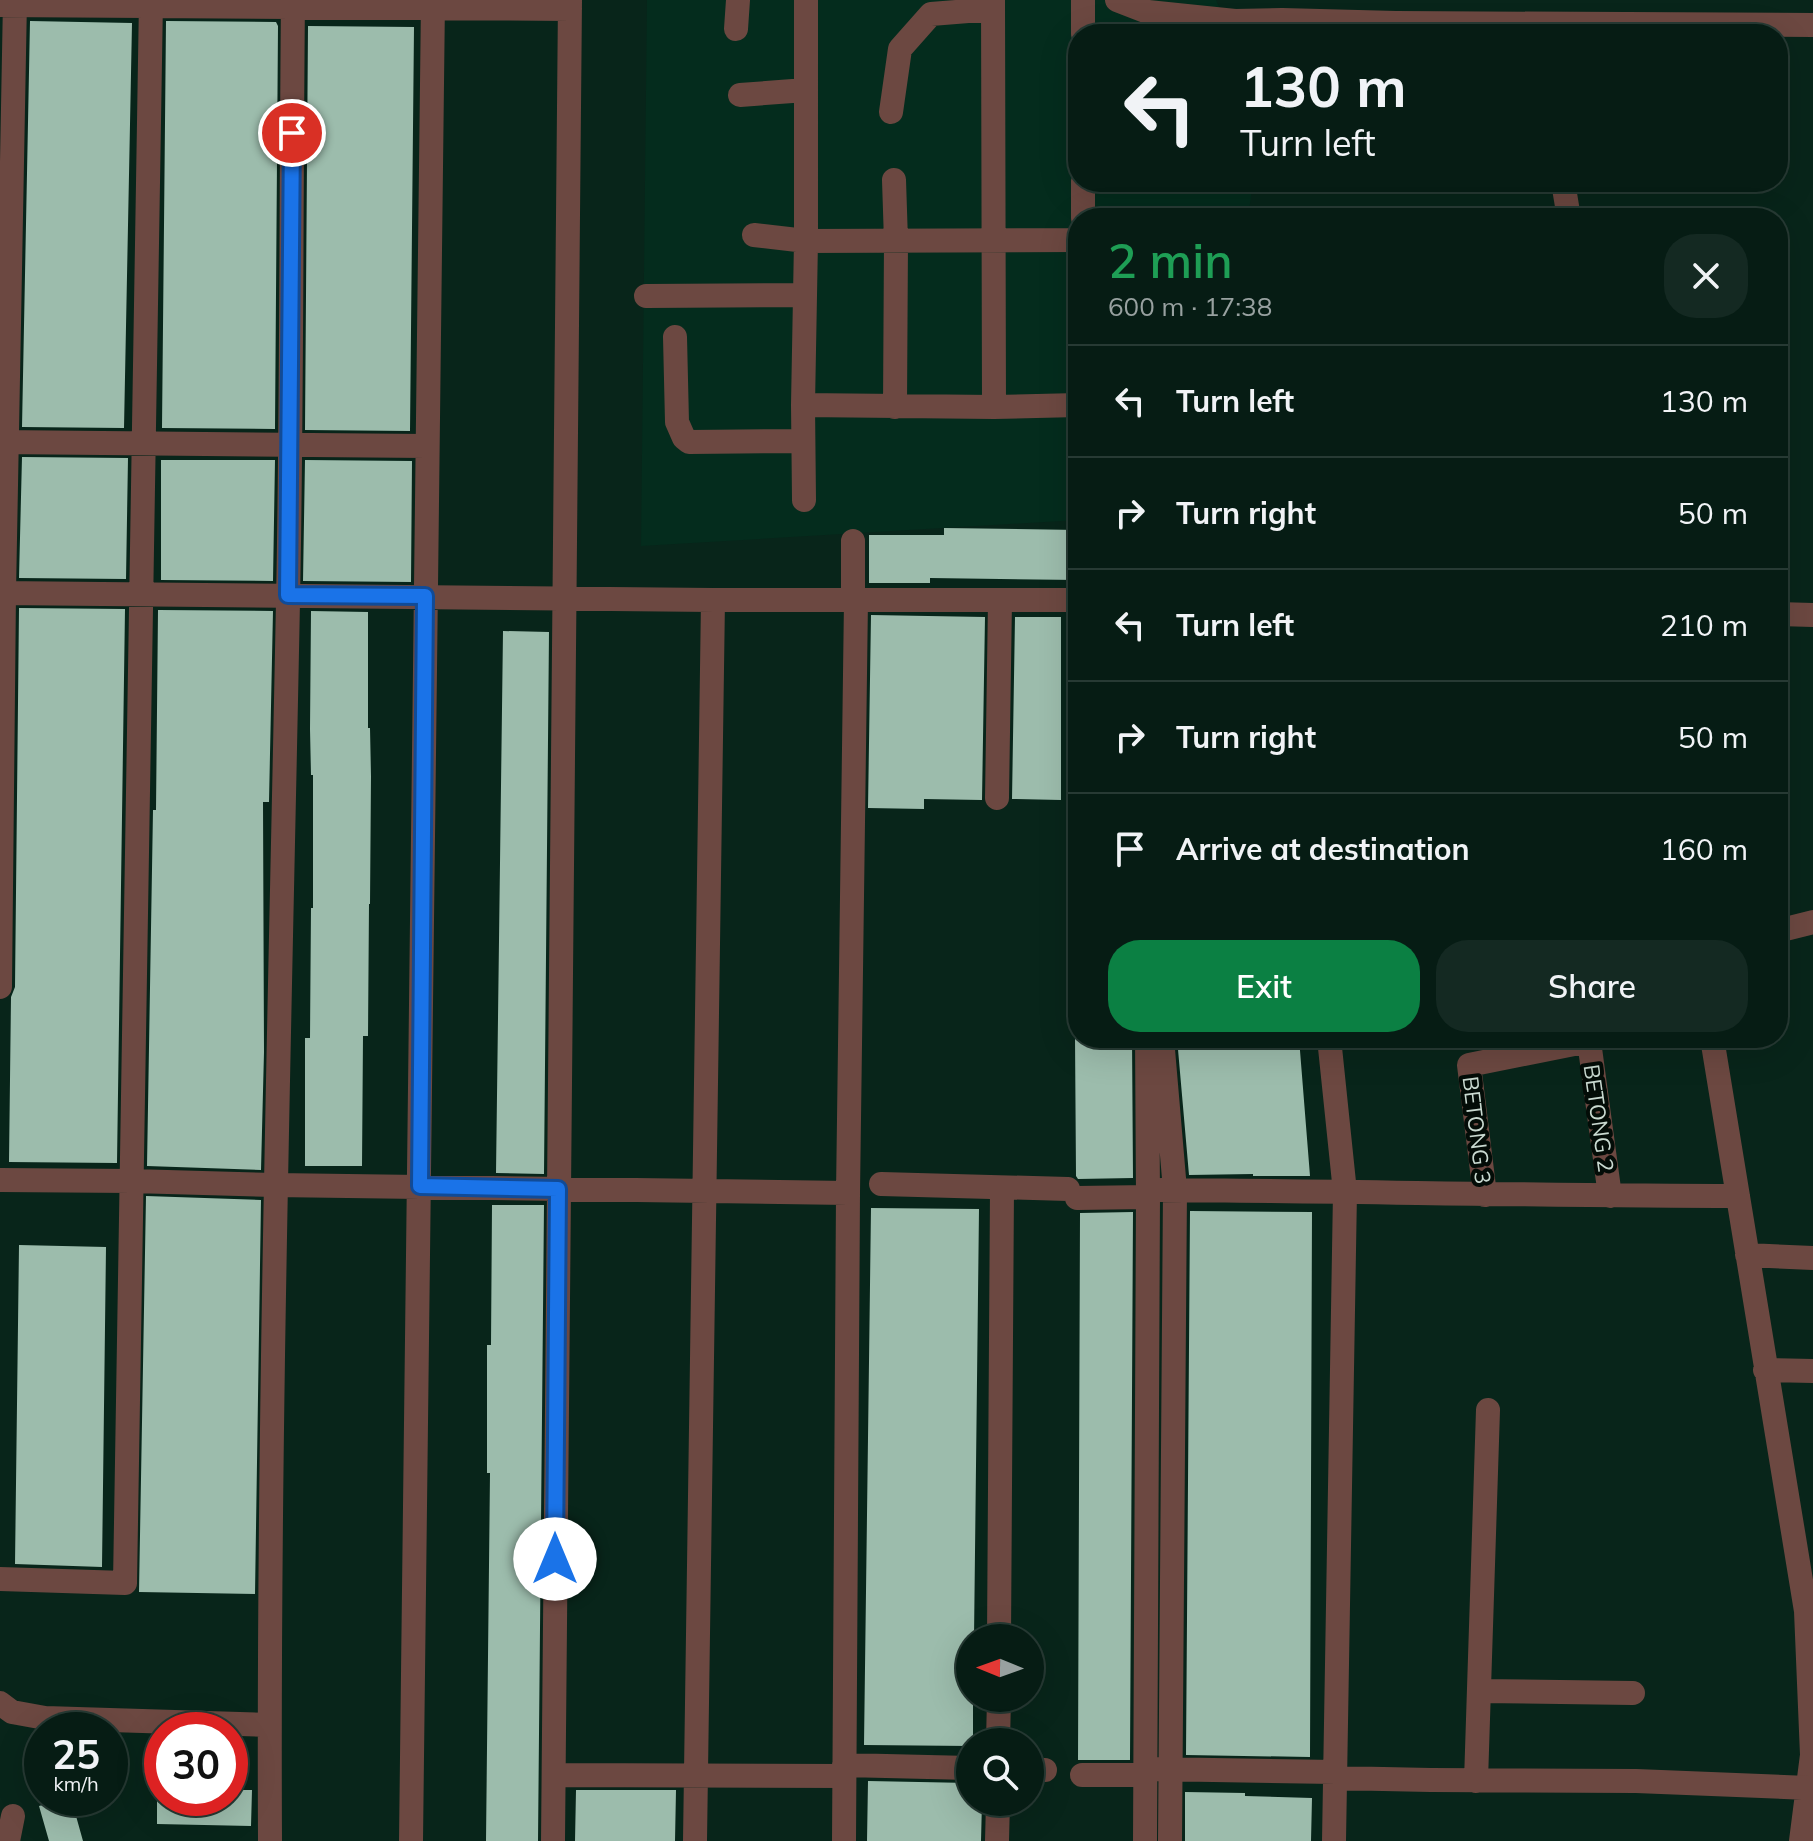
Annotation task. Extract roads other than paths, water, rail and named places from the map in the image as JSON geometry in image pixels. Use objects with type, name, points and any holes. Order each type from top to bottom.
[{"type":"street","points":[[736,29],[738,0]]},
{"type":"street","points":[[804,500],[806,0]]},
{"type":"street","points":[[1083,0],[1083,24]]},
{"type":"street","points":[[1117,0],[1148,12],[1235,21],[1281,10],[1767,24]]},
{"type":"street","points":[[0,1579],[125,1583],[150,3]]},
{"type":"street","points":[[0,987],[10,4],[570,4],[553,1841]]},
{"type":"street","points":[[270,1841],[275,1185],[288,595],[293,4]]},
{"type":"street","points":[[411,1841],[433,5]]},
{"type":"street","points":[[891,112],[900,49],[931,14],[993,5],[994,407]]},
{"type":"street","points":[[1788,24],[1813,25]]},
{"type":"street","points":[[740,95],[806,90]]},
{"type":"street","points":[[894,180],[895,407]]},
{"type":"street","points":[[754,235],[806,241],[1068,240]]},
{"type":"street","points":[[646,296],[805,295]]},
{"type":"street","points":[[675,337],[677,422],[684,438],[689,442],[803,441]]},
{"type":"street","points":[[803,405],[1068,405]]},
{"type":"street","points":[[4,442],[426,446]]},
{"type":"street","points":[[844,1841],[853,541]]},
{"type":"street","points":[[2,593],[1068,600]]},
{"type":"street","points":[[695,1841],[713,600]]},
{"type":"street","points":[[997,798],[1000,601]]},
{"type":"street","points":[[1788,614],[1813,615]]},
{"type":"street","points":[[1788,928],[1813,922]]},
{"type":"street","points":[[1145,1841],[1147,1048]]},
{"type":"street","points":[[1163,1048],[1174,1197],[1170,1841]]},
{"type":"street","points":[[1330,1048],[1345,1198],[1334,1841]]},
{"type":"street","name":"BETONG 3","points":[[1485,1195],[1469,1065],[1554,1048]]},
{"type":"street","name":"BETONG 2","points":[[1590,1048],[1610,1196]]},
{"type":"street","points":[[1714,1048],[1806,1611],[1812,1755],[1801,1841]]},
{"type":"street","points":[[0,1180],[848,1193]]},
{"type":"street","points":[[881,1184],[1148,1197],[1738,1196]]},
{"type":"street","points":[[999,1624],[1002,1188]]},
{"type":"street","points":[[1747,1255],[1813,1258]]},
{"type":"street","points":[[1765,1370],[1813,1371]]},
{"type":"street","points":[[1476,1781],[1488,1410]]},
{"type":"street","points":[[1479,1691],[1633,1693]]},
{"type":"street","points":[[0,1703],[12,1712],[45,1718],[269,1725]]},
{"type":"street","points":[[554,1775],[696,1777],[956,1768]]},
{"type":"street","points":[[1082,1775],[1636,1781],[1809,1796]]},
{"type":"street","points":[[8,1841],[13,1816]]},
{"type":"street","points":[[997,1841],[998,1816]]}]
